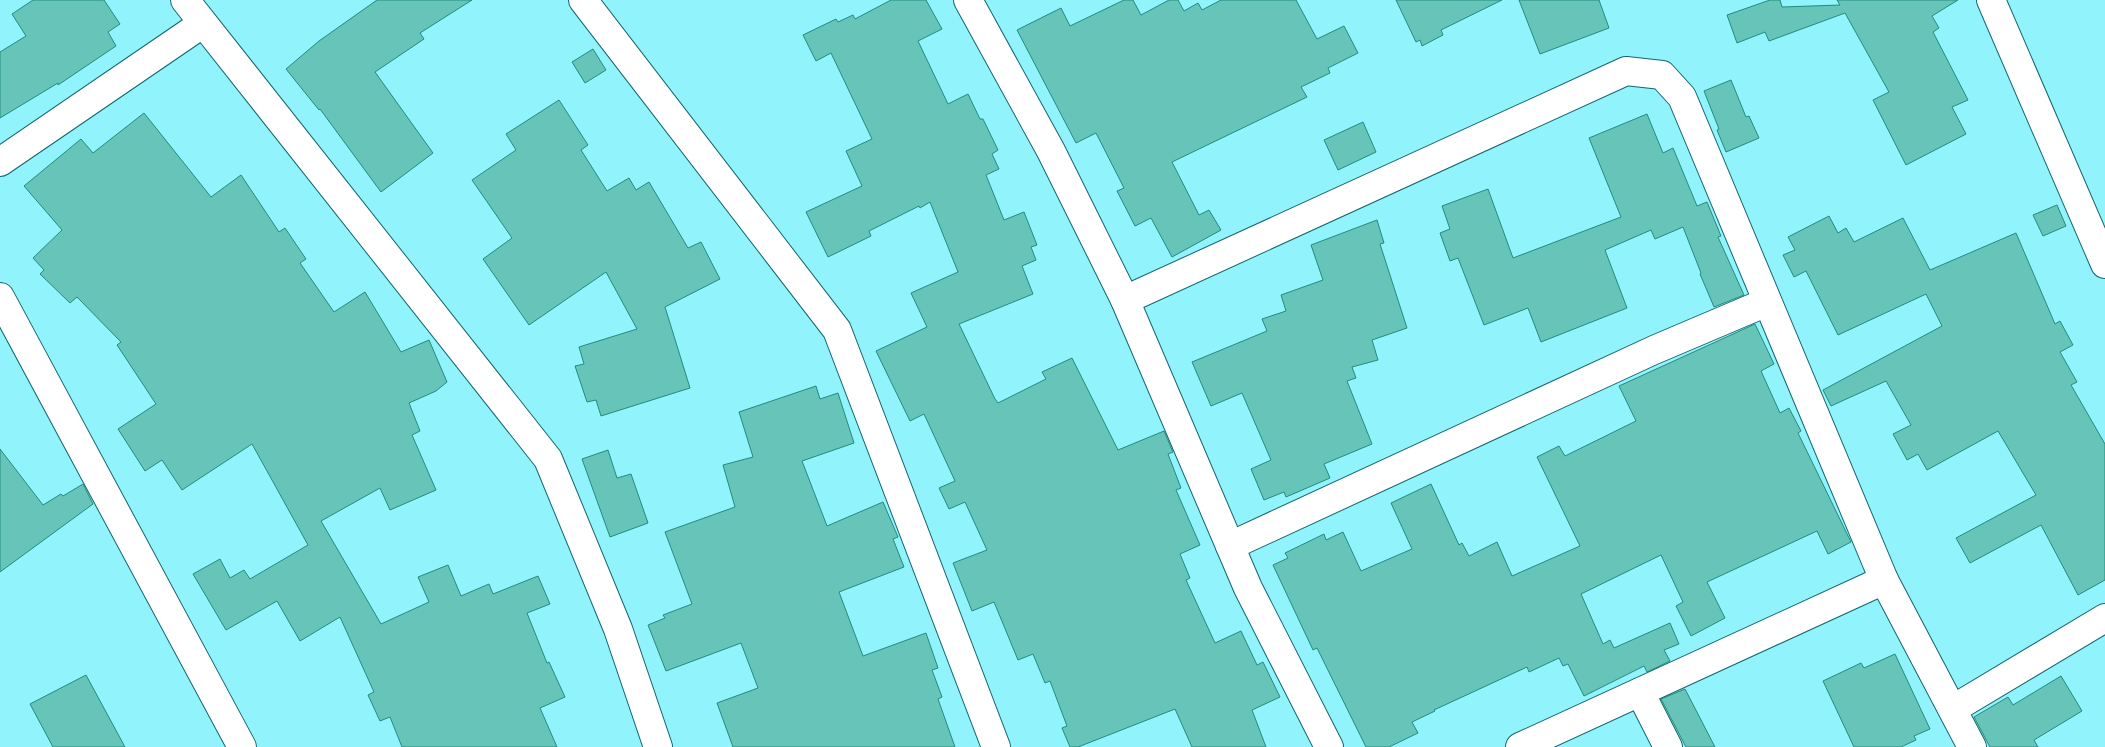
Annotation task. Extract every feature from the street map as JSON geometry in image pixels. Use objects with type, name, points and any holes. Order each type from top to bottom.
[{"type":"street","points":[[185,0],[202,24],[548,459],[618,629],[658,747]]},
{"type":"street","points":[[583,0],[837,330],[996,747]]},
{"type":"street","points":[[1991,0],[2105,264]]},
{"type":"street","points":[[976,2],[1125,300],[1248,588],[1329,747]]},
{"type":"street","points":[[0,162],[202,24]]},
{"type":"street","points":[[1125,300],[1626,71],[1662,75],[1682,97],[1884,580],[1972,747]]},
{"type":"street","points":[[0,297],[36,360],[242,747]]},
{"type":"street","points":[[1230,546],[1654,350],[1767,302]]},
{"type":"street","points":[[1520,747],[1884,580]]},
{"type":"street","points":[[1953,709],[2105,618]]},
{"type":"street","points":[[1640,692],[1668,747]]},
{"type":"building","points":[[33,0],[104,0],[120,24],[108,32],[116,46],[58,85],[58,83],[0,118],[0,52],[26,36],[12,14]]},
{"type":"building","points":[[377,0],[472,0],[420,33],[424,39],[375,72],[433,153],[381,192],[320,109],[286,69],[319,41]]},
{"type":"building","points":[[891,0],[926,0],[942,29],[918,41],[948,104],[968,94],[980,119],[983,119],[998,150],[992,154],[999,169],[986,175],[1004,220],[1024,212],[1037,245],[1031,247],[1036,260],[1022,266],[1033,294],[959,324],[995,399],[998,403],[1046,379],[1042,372],[1072,358],[1118,450],[1164,431],[1173,452],[1168,454],[1181,488],[1176,490],[1200,545],[1180,554],[1190,578],[1186,580],[1215,643],[1241,631],[1257,665],[1263,662],[1280,697],[1252,710],[1266,747],[1192,747],[1175,709],[1078,747],[1070,747],[1062,728],[1067,726],[1050,681],[1045,683],[1033,654],[1018,660],[994,602],[972,611],[953,563],[987,550],[965,502],[949,509],[939,488],[955,481],[924,414],[910,421],[876,351],[927,327],[911,293],[958,272],[930,202],[869,231],[871,236],[828,257],[806,212],[862,186],[846,151],[872,139],[831,53],[816,61],[803,35],[836,19],[838,22],[853,15],[855,19]]},
{"type":"building","points":[[1124,0],[1133,0],[1141,15],[1169,0],[1178,0],[1184,11],[1198,3],[1202,10],[1221,0],[1296,0],[1317,39],[1344,26],[1358,53],[1328,68],[1330,73],[1301,87],[1307,97],[1172,162],[1199,215],[1209,210],[1221,230],[1172,257],[1151,218],[1135,226],[1117,191],[1124,188],[1096,133],[1076,143],[1017,30],[1061,8],[1070,26]]},
{"type":"building","points":[[1396,0],[1502,0],[1441,30],[1443,35],[1422,46],[1420,40],[1416,42]]},
{"type":"building","points":[[1519,0],[1599,0],[1609,28],[1540,54]]},
{"type":"building","points":[[1770,0],[1780,0],[1782,7],[1840,5],[1837,0],[1958,0],[1932,16],[1939,28],[1933,32],[1968,100],[1952,107],[1966,134],[1906,165],[1873,100],[1889,92],[1845,13],[1769,41],[1765,32],[1737,43],[1727,15]]},
{"type":"building","points":[[593,49],[606,70],[585,83],[572,62]]},
{"type":"building","points":[[1731,80],[1746,117],[1749,116],[1759,138],[1726,152],[1704,91]]},
{"type":"building","points":[[559,100],[588,145],[581,150],[607,191],[629,178],[636,190],[649,182],[688,248],[701,242],[720,279],[665,307],[690,388],[601,416],[596,400],[587,402],[575,366],[584,364],[579,347],[637,329],[606,272],[529,325],[483,259],[512,238],[472,180],[516,150],[506,134]]},
{"type":"building","points":[[144,113],[211,197],[241,175],[279,232],[285,228],[306,259],[300,263],[334,312],[365,292],[401,352],[429,340],[447,382],[436,391],[409,403],[420,431],[412,435],[436,490],[390,510],[380,488],[321,521],[381,624],[429,602],[418,577],[448,565],[461,596],[489,584],[493,594],[538,576],[550,604],[527,613],[547,663],[549,662],[565,697],[540,708],[557,747],[402,747],[390,717],[380,721],[368,695],[374,692],[340,617],[300,641],[277,601],[226,630],[193,574],[220,559],[230,578],[244,570],[250,579],[308,545],[252,444],[182,490],[162,460],[145,471],[118,429],[156,404],[117,345],[121,342],[77,297],[70,303],[40,274],[44,270],[33,258],[62,230],[24,186],[81,139],[93,153]]},
{"type":"building","points":[[1647,114],[1663,153],[1673,148],[1697,206],[1707,202],[1721,236],[1718,237],[1744,295],[1714,307],[1683,227],[1655,239],[1651,230],[1605,250],[1627,308],[1541,342],[1528,308],[1484,325],[1458,258],[1450,261],[1440,233],[1450,229],[1442,206],[1488,189],[1513,258],[1621,217],[1589,138]]},
{"type":"building","points":[[1363,122],[1376,152],[1338,170],[1324,140]]},
{"type":"building","points":[[2057,205],[2066,226],[2043,236],[2033,215]]},
{"type":"building","points":[[1829,216],[1838,233],[1846,228],[1854,242],[1903,218],[1930,270],[2016,233],[2055,324],[2060,321],[2073,345],[2060,352],[2077,382],[2071,385],[2105,444],[2105,580],[2078,595],[2041,525],[1970,563],[1956,538],[2036,495],[1998,431],[1927,470],[1918,454],[1907,460],[1893,434],[1911,425],[1886,381],[1831,406],[1823,390],[1942,326],[1926,294],[1838,335],[1806,271],[1794,277],[1783,255],[1795,250],[1788,237]]},
{"type":"building","points":[[1377,220],[1384,243],[1380,244],[1407,328],[1372,340],[1378,360],[1352,367],[1356,378],[1347,381],[1372,444],[1324,464],[1330,478],[1286,497],[1284,492],[1264,500],[1251,469],[1271,460],[1242,393],[1211,406],[1192,362],[1267,331],[1262,319],[1286,311],[1281,295],[1323,280],[1311,245]]},
{"type":"building","points":[[1755,324],[1774,364],[1761,371],[1780,413],[1789,408],[1801,431],[1798,433],[1851,542],[1828,554],[1817,531],[1707,582],[1725,618],[1691,636],[1676,606],[1683,602],[1661,555],[1581,594],[1603,644],[1610,640],[1614,648],[1670,623],[1679,644],[1664,650],[1670,661],[1647,672],[1644,666],[1584,696],[1568,664],[1563,666],[1559,658],[1529,672],[1527,667],[1412,722],[1418,733],[1389,747],[1366,747],[1317,648],[1313,650],[1273,565],[1288,558],[1285,553],[1324,534],[1326,540],[1343,532],[1361,571],[1412,549],[1391,503],[1431,484],[1459,545],[1462,543],[1469,556],[1497,542],[1512,576],[1580,546],[1537,457],[1559,446],[1565,456],[1636,421],[1619,386]]},
{"type":"building","points":[[816,386],[820,399],[838,393],[854,443],[802,461],[827,526],[883,502],[898,537],[893,539],[904,567],[839,592],[863,656],[926,633],[938,668],[932,670],[942,697],[938,699],[955,747],[733,747],[717,703],[758,688],[741,643],[666,671],[648,625],[665,618],[663,615],[692,604],[665,532],[735,507],[723,465],[753,457],[739,412]]},
{"type":"building","points":[[0,449],[43,505],[83,484],[93,504],[0,572]]},
{"type":"building","points":[[608,450],[617,478],[631,474],[648,523],[610,537],[582,459]]},
{"type":"building","points":[[1895,654],[1930,729],[1914,736],[1916,740],[1901,747],[1854,747],[1823,681],[1861,663],[1864,668]]},
{"type":"building","points":[[86,675],[125,747],[53,747],[30,704]]},
{"type":"building","points":[[2061,676],[2082,711],[2034,740],[2038,747],[1990,747],[1974,717],[2008,697],[2013,705]]},
{"type":"building","points":[[1685,689],[1715,747],[1686,747],[1661,699]]}]
